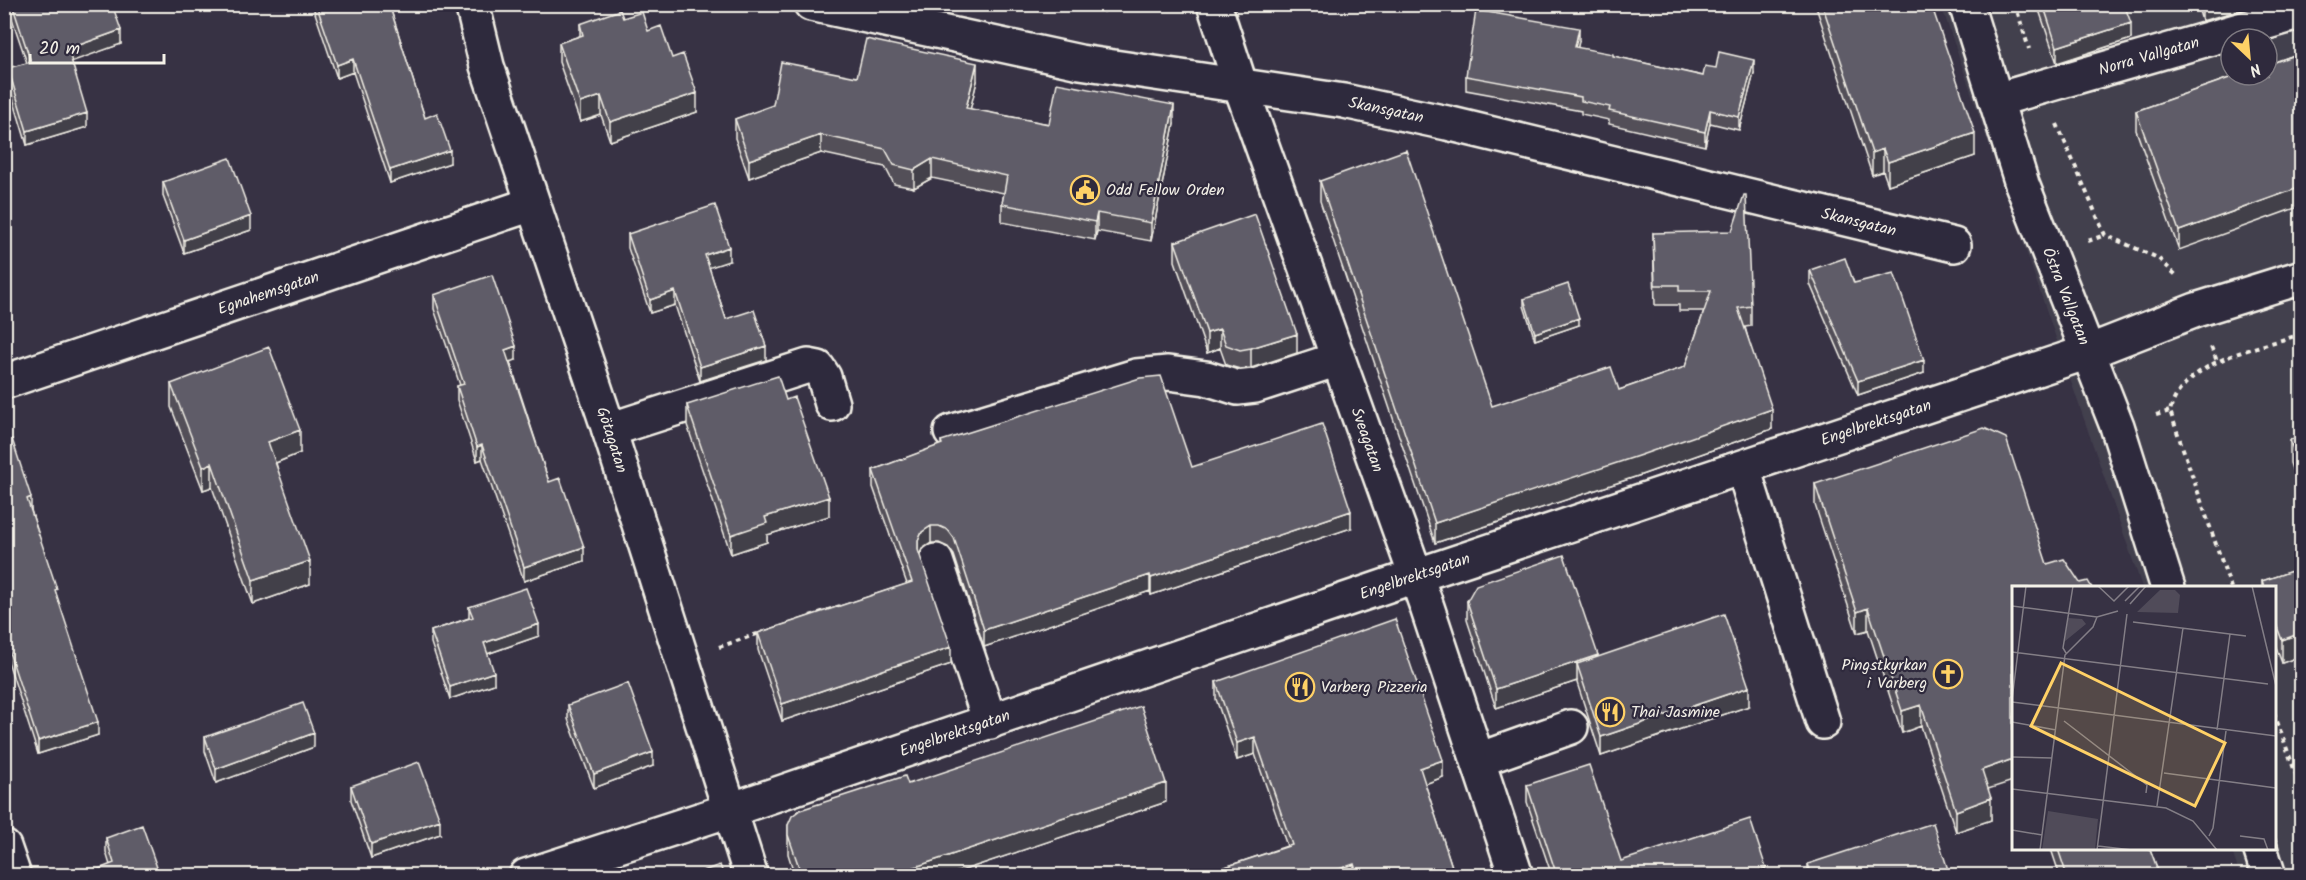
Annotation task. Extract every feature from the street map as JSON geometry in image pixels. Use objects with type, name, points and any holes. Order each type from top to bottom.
[{"type":"street","name":"Götagatan","points":[[472,4],[487,66],[609,430],[751,876]]},
{"type":"street","name":"Skansgatan","points":[[811,4],[1080,62],[1344,101],[1447,123],[1954,245]]},
{"type":"street","name":"Sveagatan","points":[[1214,4],[1241,87],[1415,576],[1516,876]]},
{"type":"street","name":"Östra Vallgatan","points":[[1966,4],[2022,184],[2117,426],[2167,586]]},
{"type":"street","name":"Norra Vallgatan","points":[[1996,100],[2301,12]]},
{"type":"street","name":"Egnahemsgatan","points":[[4,382],[532,204]]},
{"type":"street","name":"Engelbrektsgatan","points":[[526,876],[730,810],[1415,576],[2088,352],[2196,310],[2301,277]]},
{"type":"street","points":[[951,432],[1136,376],[1168,373],[1206,378],[1238,388],[1255,386],[1338,359]]},
{"type":"street","points":[[609,430],[808,366],[818,368],[824,377],[832,404]]},
{"type":"street","points":[[1743,468],[1824,722]]},
{"type":"street","points":[[936,561],[990,722]]},
{"type":"street","points":[[1478,760],[1571,727]]},
{"type":"street","points":[[4,847],[14,876]]},
{"type":"street","points":[[2260,850],[2269,876]]},
{"type":"path","points":[[2015,4],[2042,87],[2104,235],[2157,258],[2181,279],[2217,361]]},
{"type":"path","points":[[2230,586],[2170,411],[2184,383],[2217,361],[2301,334]]},
{"type":"path","points":[[806,617],[851,603]]},
{"type":"path","points":[[682,659],[774,628]]},
{"type":"path","points":[[2276,719],[2301,791]]},
{"type":"shaded area","points":[[1941,5],[2301,5],[2301,875],[2240,875],[2231,850],[2276,850],[2276,586],[2142,586]]},
{"type":"building","points":[[12,4],[112,4],[121,30],[68,49],[87,113],[27,131],[8,68],[31,62]]},
{"type":"building","points":[[316,4],[389,4],[425,118],[437,113],[450,150],[390,170],[353,59],[337,65]]},
{"type":"building","points":[[1822,4],[1931,4],[1975,133],[1888,162],[1883,149],[1872,153]]},
{"type":"building","points":[[2043,4],[2124,4],[2131,23],[2057,47]]},
{"type":"building","points":[[620,10],[623,18],[642,12],[648,31],[661,26],[672,58],[683,54],[697,93],[610,122],[601,96],[580,103],[559,43],[583,35],[580,24]]},
{"type":"building","points":[[1476,10],[1579,28],[1575,47],[1703,76],[1705,66],[1716,68],[1719,52],[1754,60],[1739,117],[1710,110],[1705,132],[1609,111],[1610,107],[1581,101],[1581,97],[1466,76]]},
{"type":"building","points":[[866,39],[977,63],[966,108],[1049,124],[1057,83],[1174,105],[1151,223],[1097,213],[1095,222],[1002,204],[1007,176],[932,159],[914,170],[894,165],[885,149],[821,135],[749,160],[735,119],[773,105],[781,62],[857,77]]},
{"type":"building","points":[[2300,53],[2301,56],[2301,187],[2179,231],[2136,111],[2219,82],[2219,87],[2279,87],[2279,61]]},
{"type":"building","points":[[1406,150],[1492,406],[1611,367],[1619,390],[1685,367],[1711,291],[1679,291],[1679,285],[1655,285],[1653,233],[1732,231],[1744,195],[1746,195],[1751,306],[1738,308],[1772,409],[1435,523],[1320,181]]},
{"type":"building","points":[[230,158],[251,216],[184,240],[163,182]]},
{"type":"building","points":[[715,205],[729,247],[705,255],[726,319],[754,310],[766,346],[700,367],[675,291],[650,300],[628,234]]},
{"type":"building","points":[[1255,214],[1297,334],[1240,350],[1226,345],[1220,329],[1207,333],[1175,242]]},
{"type":"building","points":[[1845,258],[1854,283],[1894,273],[1924,360],[1858,381],[1810,270]]},
{"type":"building","points":[[492,275],[516,346],[505,350],[549,482],[560,478],[584,547],[524,567],[482,445],[477,447],[457,386],[464,384],[434,295]]},
{"type":"building","points":[[1568,284],[1579,318],[1535,333],[1524,299]]},
{"type":"building","points":[[269,347],[300,430],[268,442],[310,561],[253,580],[212,463],[203,467],[171,384]]},
{"type":"building","points":[[778,376],[786,400],[794,397],[829,497],[765,517],[767,523],[731,535],[687,405]]},
{"type":"building","points":[[1161,376],[1192,467],[1322,424],[1351,511],[1151,578],[1150,575],[984,630],[954,538],[948,530],[939,526],[931,526],[922,532],[918,541],[918,550],[951,647],[782,704],[758,633],[912,582],[873,470],[942,444],[941,441],[1140,378]]},
{"type":"building","points":[[1984,428],[2006,438],[2047,564],[2064,559],[2080,583],[2088,581],[2091,586],[2012,586],[2012,759],[1982,770],[1991,798],[1956,811],[1921,705],[1902,711],[1868,608],[1857,612],[1815,484]]},
{"type":"building","points":[[2301,436],[2301,473],[2290,440]]},
{"type":"building","points":[[12,439],[31,497],[27,499],[98,722],[38,741],[4,636],[4,441]]},
{"type":"building","points":[[1564,555],[1598,655],[1496,689],[1467,601],[1476,585]]},
{"type":"building","points":[[2301,568],[2301,633],[2282,640],[2276,624],[2276,586],[2263,586],[2262,581]]},
{"type":"building","points":[[526,588],[539,624],[484,643],[494,672],[450,687],[431,631],[473,617],[469,607]]},
{"type":"building","points":[[1724,614],[1749,687],[1601,737],[1577,664]]},
{"type":"building","points":[[1395,619],[1443,760],[1420,768],[1455,876],[1358,876],[1354,864],[1319,876],[1228,876],[1225,867],[1292,845],[1255,737],[1237,743],[1216,682]]},
{"type":"building","points":[[628,683],[653,752],[594,774],[568,705]]},
{"type":"building","points":[[303,703],[314,733],[216,769],[205,737]]},
{"type":"building","points":[[1141,706],[1166,783],[888,876],[802,876],[788,835],[788,825],[792,816],[800,810],[905,776],[908,784]]},
{"type":"building","points":[[419,762],[440,820],[371,844],[351,786]]},
{"type":"building","points":[[1589,765],[1621,861],[1750,819],[1766,868],[1744,876],[1557,876],[1527,785]]},
{"type":"building","points":[[1933,823],[1950,876],[1812,876],[1808,864]]},
{"type":"building","points":[[142,825],[160,876],[81,876],[114,863],[106,838]]},
{"type":"building","points":[[2058,850],[2150,850],[2160,876],[2067,876]]},
{"type":"building","points":[[720,865],[724,876],[689,876]]},
{"type":"place","name":"Odd Fellow Orden","points":[[1085,190]]},
{"type":"place","name":"Pingstkyrkan i Varberg","points":[[1948,674]]},
{"type":"place","name":"Varberg Pizzeria","points":[[1300,687]]},
{"type":"place","name":"Thai Jasmine","points":[[1610,712]]}]
